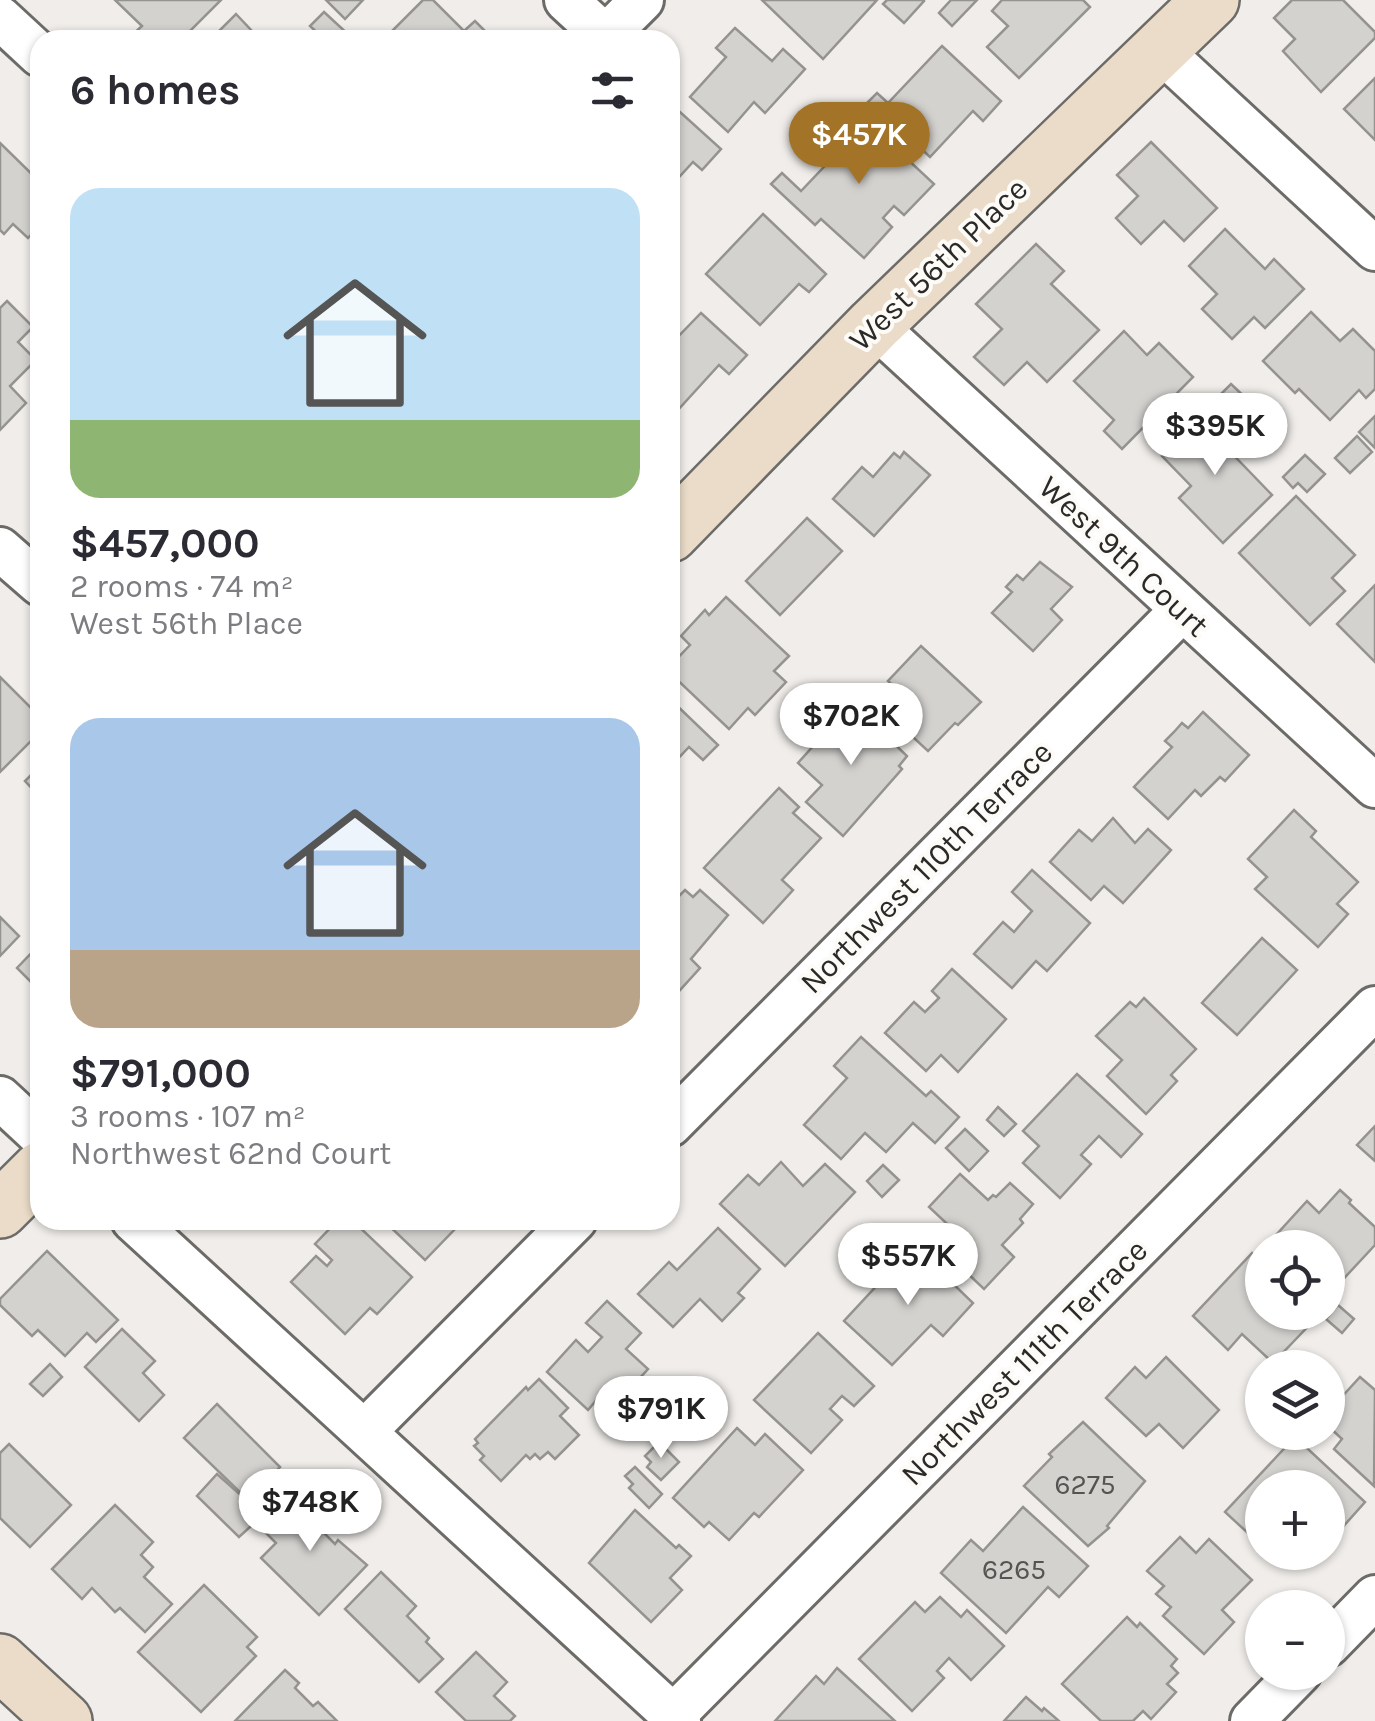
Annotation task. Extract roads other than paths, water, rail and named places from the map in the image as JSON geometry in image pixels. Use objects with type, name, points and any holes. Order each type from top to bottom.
[{"type":"street","points":[[566,0],[596,30]]},
{"type":"street","points":[[612,30],[642,0]]},
{"type":"street","name":"West 56th Place","points":[[680,524],[874,326],[1211,0]]},
{"type":"street","points":[[0,18],[30,46]]},
{"type":"street","points":[[1160,50],[1375,249]]},
{"type":"street","name":"West 9th Court","points":[[874,326],[1375,786]]},
{"type":"street","points":[[0,548],[30,575]]},
{"type":"street","name":"Northwest 110th Terrace","points":[[680,1115],[1182,610]]},
{"type":"street","name":"Northwest 111th Terrace","points":[[676,1718],[1375,1008]]},
{"type":"street","points":[[0,1098],[30,1125]]},
{"type":"street","points":[[0,1210],[30,1180]]},
{"type":"street","points":[[145,1230],[676,1718]]},
{"type":"street","points":[[365,1432],[565,1230]]},
{"type":"street","points":[[1345,1628],[1375,1597]]},
{"type":"street","points":[[0,1662],[57,1719]]},
{"type":"street","points":[[1252,1721],[1282,1690]]}]
